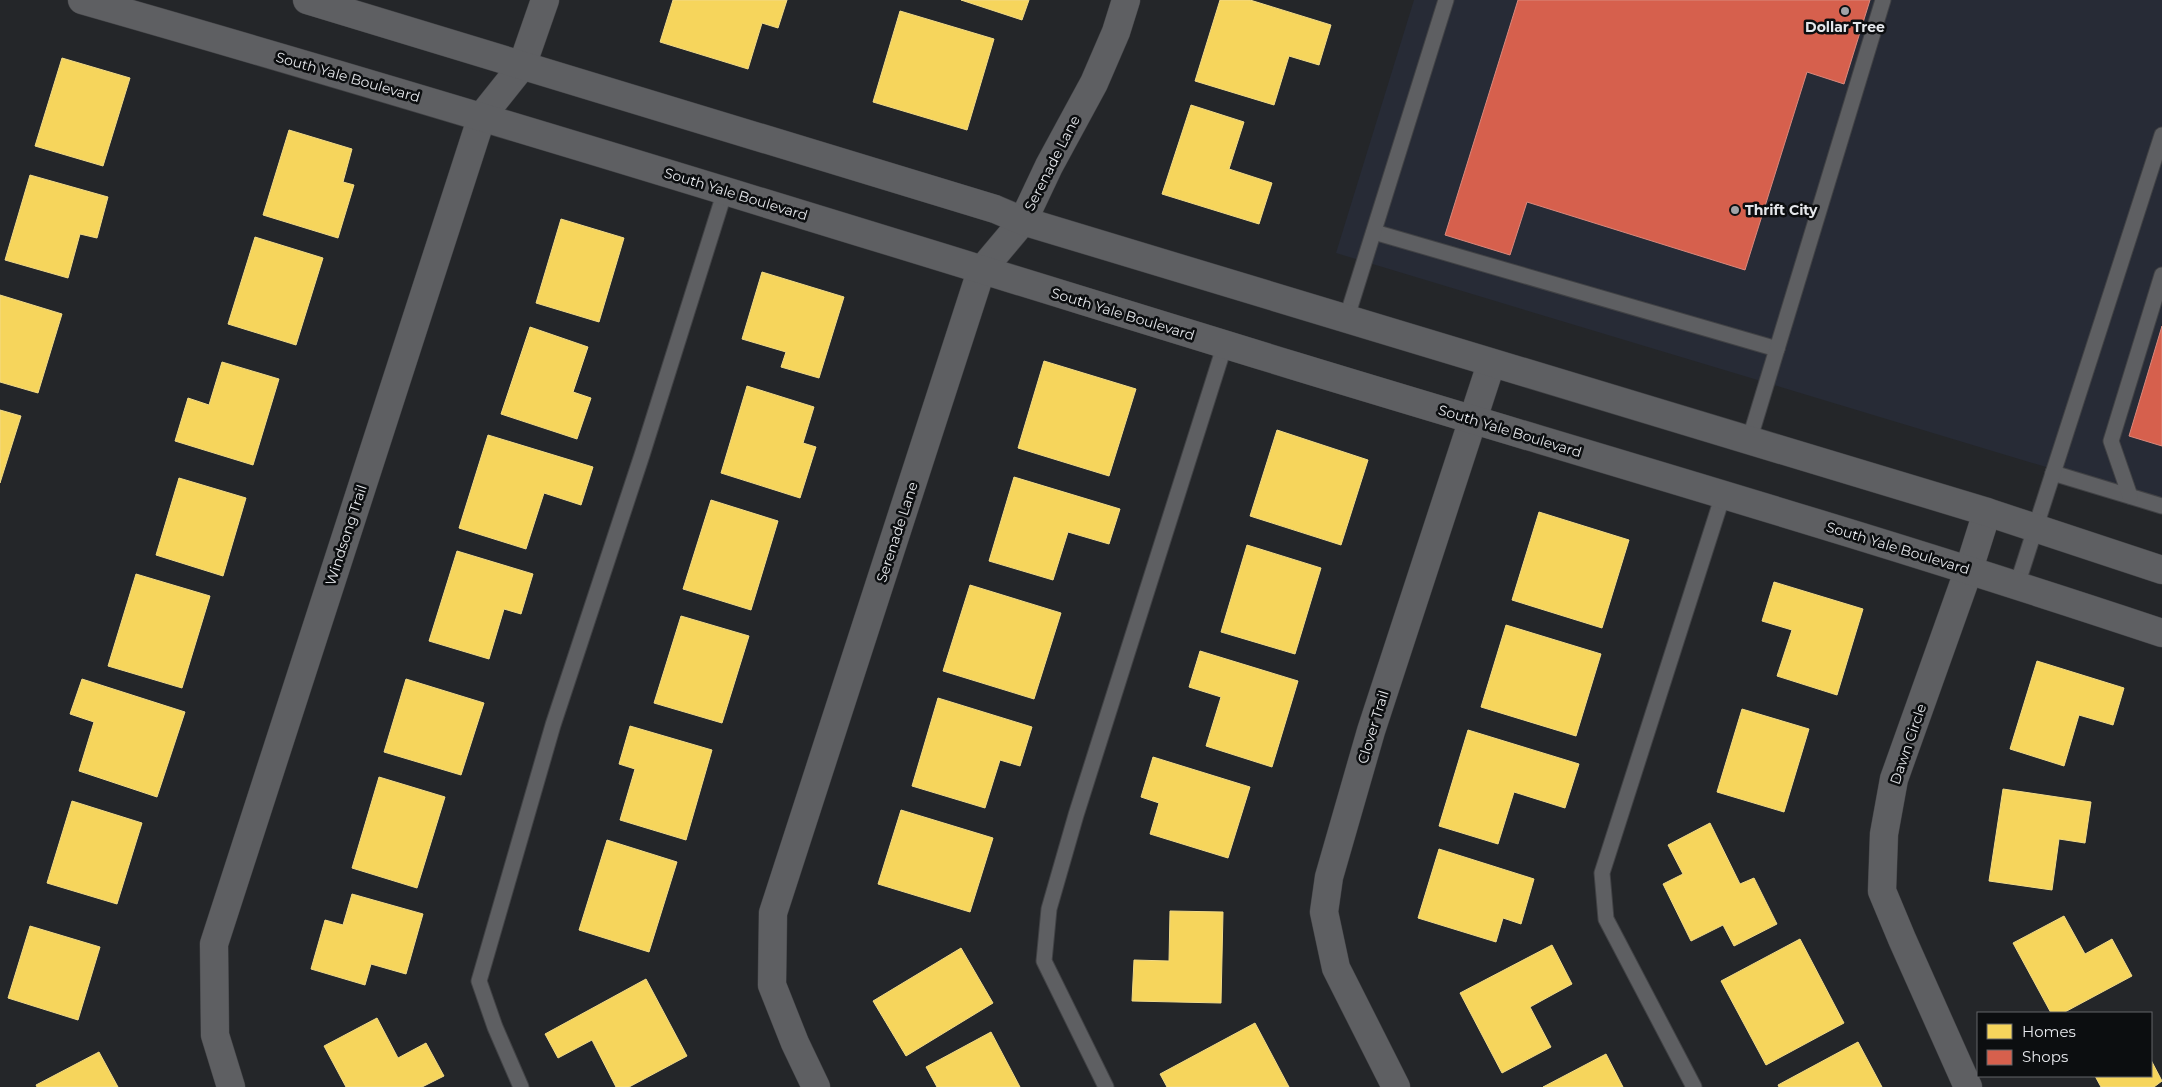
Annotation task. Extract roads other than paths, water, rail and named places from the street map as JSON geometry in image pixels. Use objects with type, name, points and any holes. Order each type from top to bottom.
[{"type":"street","name":"South Yale Boulevard","points":[[82,0],[482,116],[981,271],[1969,569],[2162,633]]},
{"type":"street","points":[[307,0],[995,209],[1023,221],[1346,320],[1987,512],[2162,570]]},
{"type":"street","name":"Windsong Trail","points":[[231,1087],[214,1035],[214,944],[482,116],[522,66],[545,0]]},
{"type":"street","name":"Serenade Lane","points":[[816,1087],[795,1043],[772,985],[773,913],[981,271],[1023,221],[1048,166],[1094,83],[1116,32],[1126,0]]},
{"type":"street","name":"Clover Trail","points":[[1396,1087],[1336,968],[1324,912],[1329,877],[1370,731],[1491,364]]},
{"type":"street","name":"Dawn Circle","points":[[1968,1087],[1882,891],[1884,834],[1894,779],[1969,569],[1987,512]]},
{"type":"lane","points":[[1346,320],[1446,0]]},
{"type":"lane","points":[[1749,441],[1883,0]]},
{"type":"lane","points":[[2017,585],[2053,473],[2155,181],[2162,135]]},
{"type":"lane","points":[[521,1087],[495,1027],[479,980],[553,725],[726,191]]},
{"type":"lane","points":[[1374,232],[1777,349]]},
{"type":"lane","points":[[2130,496],[2112,441],[2162,274]]},
{"type":"lane","points":[[1106,1087],[1044,961],[1049,909],[1076,815],[1225,344]]},
{"type":"lane","points":[[2053,473],[2162,506]]},
{"type":"lane","points":[[1694,1087],[1606,918],[1602,873],[1723,495]]},
{"type":"place","name":"Dollar Tree","points":[[1845,11]]},
{"type":"place","name":"Thrift City","points":[[1735,210]]}]
